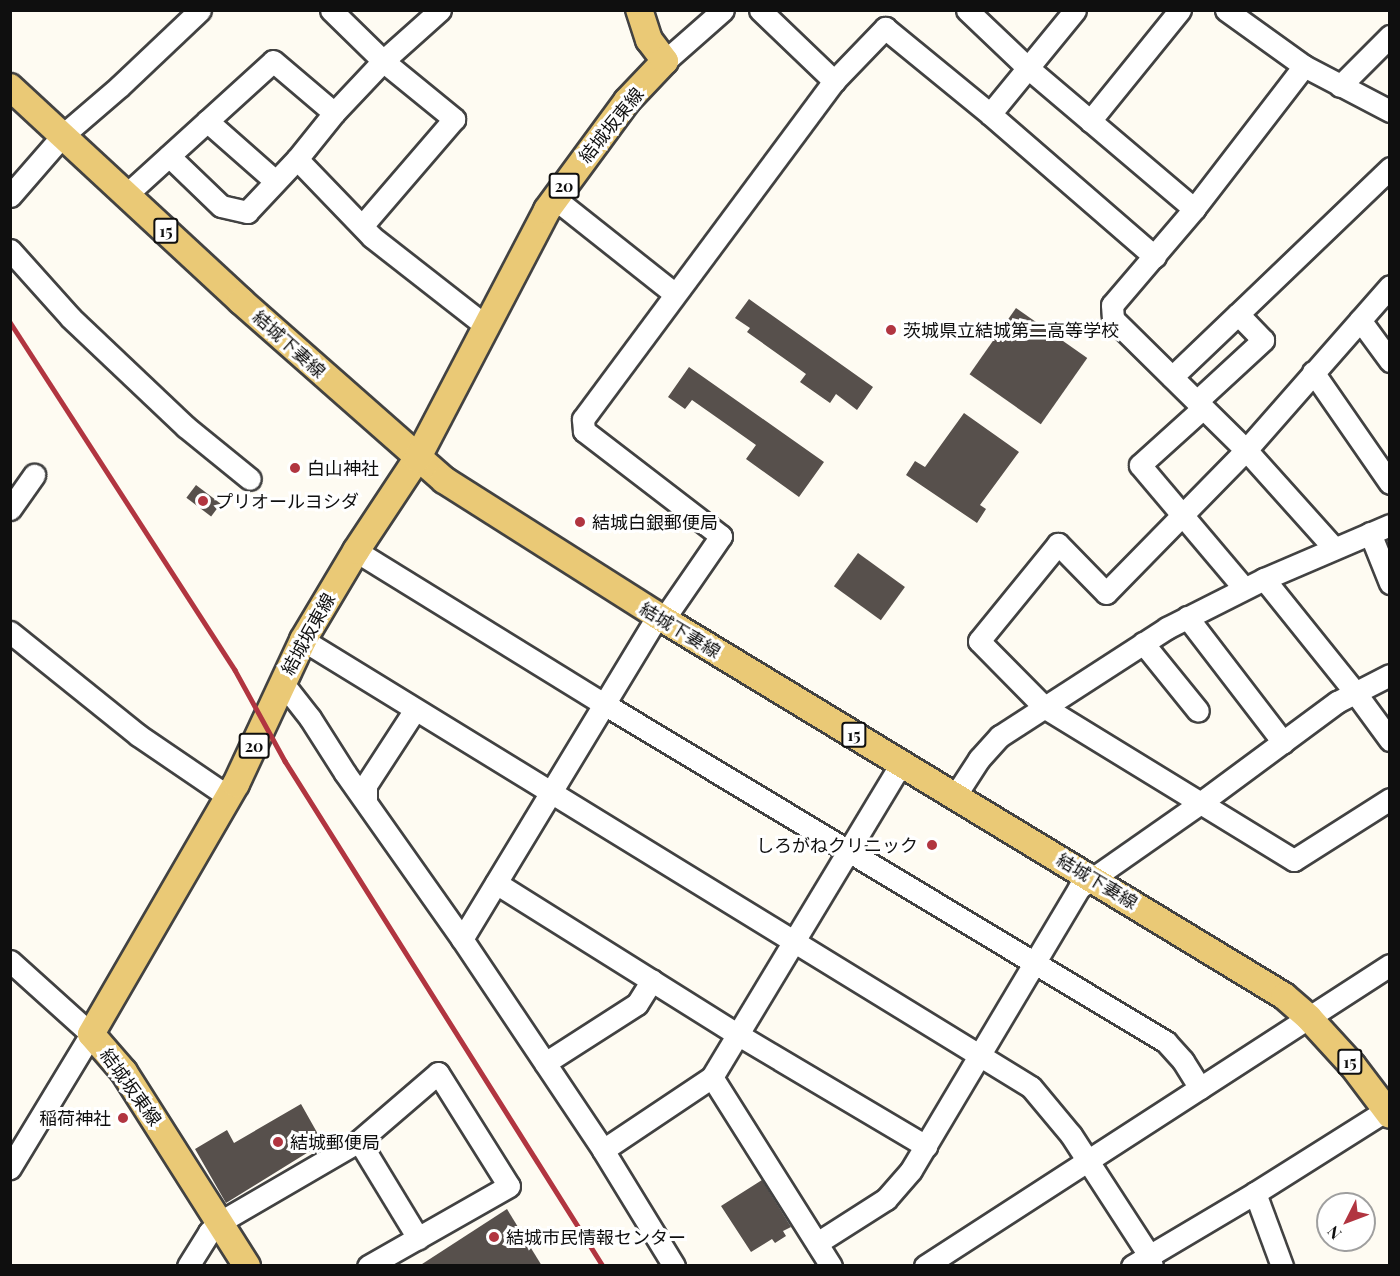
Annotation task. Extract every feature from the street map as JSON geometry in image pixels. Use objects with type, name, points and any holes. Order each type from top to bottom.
[{"type":"main road","points":[[639,10],[649,40],[665,61]]},
{"type":"main road","name":"結城坂東線","points":[[247,1266],[124,1072],[91,1034],[229,797],[303,640],[356,551],[417,459],[554,198],[627,101],[665,61]]},
{"type":"main road","name":"結城下妻線","points":[[10,87],[241,301],[417,459],[454,488],[660,618],[1271,988],[1310,1018],[1388,1110]]},
{"type":"street","points":[[10,196],[63,135],[120,86],[200,10]]},
{"type":"street","points":[[331,10],[383,61],[454,120],[362,226]]},
{"type":"street","points":[[169,156],[221,206],[247,212],[383,61],[440,10]]},
{"type":"street","points":[[665,61],[723,10]]},
{"type":"street","points":[[760,10],[834,81]]},
{"type":"street","points":[[967,10],[1028,68],[1194,209]]},
{"type":"street","points":[[990,114],[1075,10]]},
{"type":"street","points":[[1090,121],[1180,10]]},
{"type":"street","points":[[1235,13],[1304,66],[1389,111]]},
{"type":"street","points":[[462,939],[604,704],[660,618],[721,536],[584,431],[583,419],[834,81],[885,28],[990,114],[1155,257]]},
{"type":"street","points":[[1340,86],[1389,36]]},
{"type":"street","points":[[127,194],[273,62],[334,113]]},
{"type":"street","points":[[1304,66],[1194,209],[1112,305],[1113,319],[1246,450],[1334,548]]},
{"type":"street","points":[[207,121],[275,181]]},
{"type":"street","points":[[297,159],[362,226],[486,326]]},
{"type":"street","points":[[1172,377],[1389,168]]},
{"type":"street","points":[[554,198],[675,294]]},
{"type":"street","points":[[10,250],[72,318],[186,427],[250,479]]},
{"type":"street","points":[[1389,286],[1246,450],[1106,593],[1058,544],[979,641],[1044,707],[1294,861],[1389,799]]},
{"type":"street","points":[[1238,314],[1263,340],[1140,465],[1184,514],[1244,588]]},
{"type":"street","points":[[1360,320],[1389,361]]},
{"type":"street","points":[[1313,372],[1389,483]]},
{"type":"street","points":[[10,509],[34,476]]},
{"type":"street","points":[[954,796],[980,759],[1000,736],[1143,643],[1244,588],[1380,529],[1389,583]]},
{"type":"street","points":[[356,551],[604,704],[1166,1042],[1183,1061],[1200,1088]]},
{"type":"street","points":[[1264,579],[1354,691],[1389,740]]},
{"type":"street","points":[[1187,617],[1283,742]]},
{"type":"street","points":[[10,632],[129,728],[229,797]]},
{"type":"street","points":[[303,640],[414,711],[792,943],[981,1054],[1039,1095],[1086,1160],[1144,1262],[1388,1110]]},
{"type":"street","points":[[1143,643],[1198,711]]},
{"type":"street","points":[[817,1243],[886,1199],[911,1170],[1079,888],[1091,877],[1200,804],[1354,691],[1389,675]]},
{"type":"street","points":[[282,681],[310,717],[345,773],[462,939],[603,1150],[674,1266]]},
{"type":"street","points":[[366,801],[366,785],[414,711]]},
{"type":"street","points":[[603,1150],[712,1077],[901,764]]},
{"type":"street","points":[[496,883],[737,1034],[926,1146]]},
{"type":"street","points":[[10,961],[91,1034],[10,1167]]},
{"type":"street","points":[[925,1266],[1389,965]]},
{"type":"street","points":[[545,1063],[637,1004],[652,980]]},
{"type":"street","points":[[188,1266],[209,1232],[220,1222],[359,1141],[438,1073],[509,1186],[373,1264]]},
{"type":"street","points":[[712,1077],[831,1266]]},
{"type":"street","points":[[359,1141],[418,1238]]},
{"type":"street","points":[[1255,1193],[1282,1266]]},
{"type":"building","points":[[749,299],[873,387],[857,410],[836,394],[830,403],[800,382],[806,374],[747,332],[750,328],[735,318]]},
{"type":"building","points":[[1016,308],[1087,358],[1041,424],[970,374]]},
{"type":"building","points":[[689,367],[824,462],[799,497],[746,459],[756,445],[692,400],[685,409],[668,397]]},
{"type":"building","points":[[964,413],[1019,452],[980,505],[986,509],[977,523],[906,475],[915,461],[925,467]]},
{"type":"building","name":"プリオールヨシダ","points":[[196,485],[221,504],[211,516],[186,498]]},
{"type":"building","points":[[858,553],[905,587],[881,620],[834,586]]},
{"type":"building","points":[[301,1104],[323,1143],[226,1203],[195,1149],[227,1130],[234,1143]]},
{"type":"building","points":[[762,1180],[791,1227],[783,1231],[786,1236],[775,1243],[772,1239],[751,1252],[721,1206]]},
{"type":"building","name":"結城市民情報センター","points":[[507,1209],[542,1266],[419,1266]]},
{"type":"railway","points":[[10,322],[235,670],[285,761],[603,1266]]},
{"type":"place","name":"茨城県立結城第二高等学校","points":[[891,330]]},
{"type":"place","name":"白山神社","points":[[295,468]]},
{"type":"place","name":"プリオールヨシダ","points":[[203,501]]},
{"type":"place","name":"結城白銀郵便局","points":[[580,522]]},
{"type":"place","name":"しろがねクリニック","points":[[932,845]]},
{"type":"place","name":"稲荷神社","points":[[123,1118]]},
{"type":"place","name":"結城郵便局","points":[[278,1142]]},
{"type":"place","name":"結城市民情報センター","points":[[494,1237]]}]
